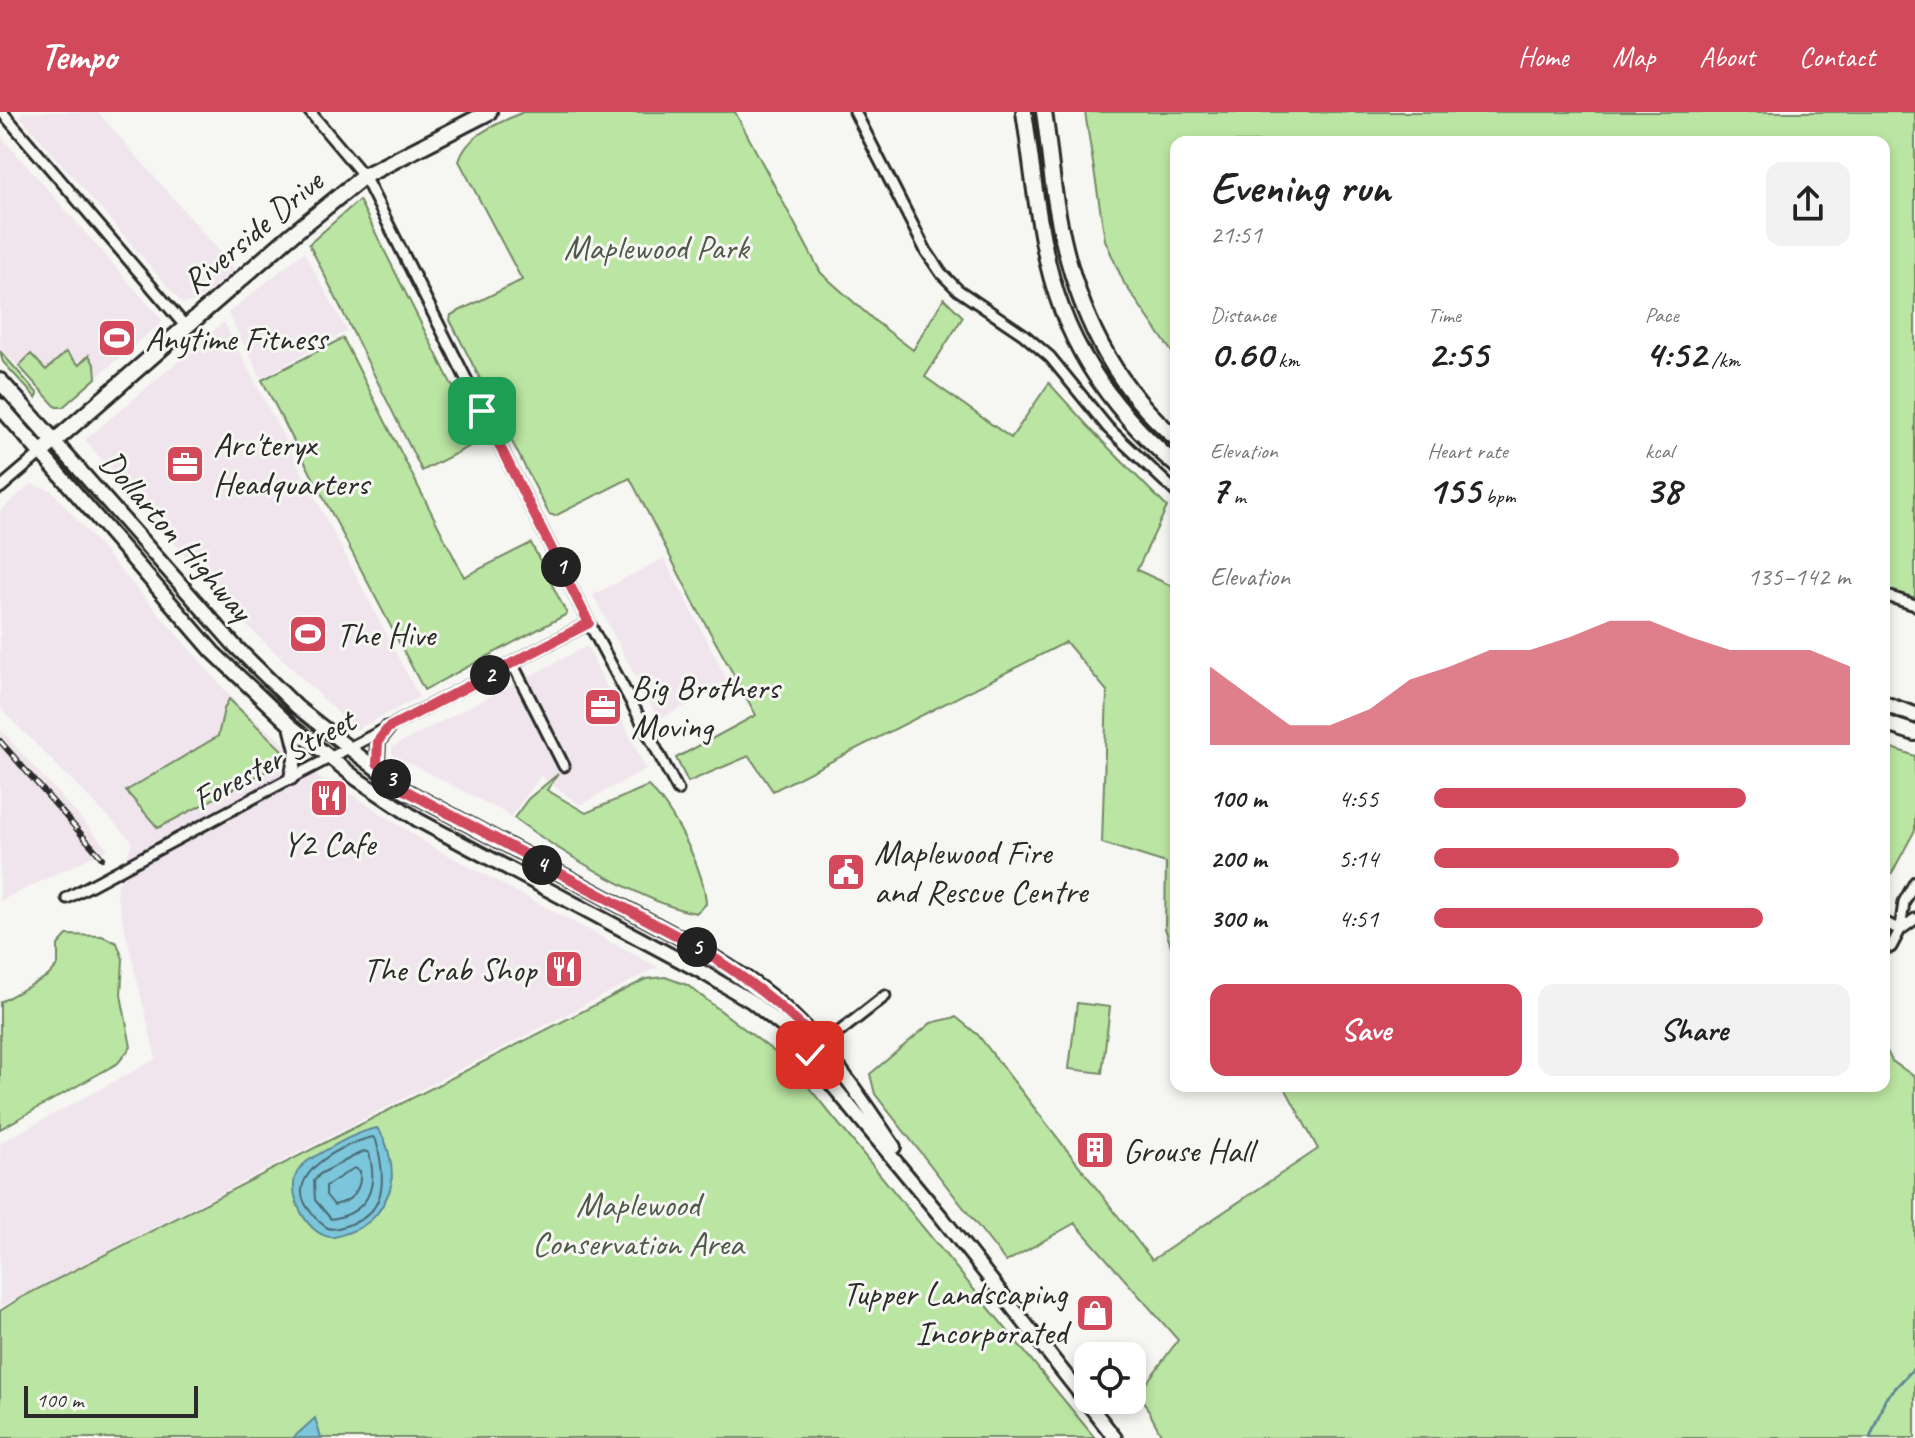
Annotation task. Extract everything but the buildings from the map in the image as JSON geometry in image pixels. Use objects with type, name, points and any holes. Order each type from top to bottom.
[{"type":"main road","name":"Riverside Drive","points":[[41,453],[289,237],[364,176],[489,112]]},
{"type":"main road","points":[[1024,112],[1044,247],[1064,317],[1093,374],[1126,419],[1170,459]]},
{"type":"main road","points":[[1044,112],[1057,210],[1080,300],[1095,334],[1116,369],[1146,409],[1170,432]]},
{"type":"main road","name":"Dollarton Highway","points":[[0,381],[54,441]]},
{"type":"main road","name":"Dollarton Highway","points":[[0,406],[41,453]]},
{"type":"main road","points":[[1890,702],[1915,703]]},
{"type":"main road","points":[[1890,705],[1915,715]]},
{"type":"main road","points":[[1890,725],[1915,733]]},
{"type":"street","points":[[2,112],[186,327]]},
{"type":"street","points":[[310,112],[364,176],[589,623],[678,790]]},
{"type":"street","points":[[855,112],[926,251],[941,273],[958,290],[1023,334],[1050,357],[1108,428],[1170,486]]},
{"type":"street","name":"Dollarton Highway","points":[[54,441],[235,646],[297,707],[349,748],[394,782],[508,847],[694,945],[738,972],[791,1014],[850,1083],[943,1219]]},
{"type":"street","name":"Dollarton Highway","points":[[41,453],[213,652],[291,726],[357,779],[418,820],[702,972],[751,1001],[786,1029],[943,1219],[1115,1438]]},
{"type":"street","name":"Riverside Drive","points":[[0,488],[41,453]]},
{"type":"street","points":[[1890,597],[1915,605]]},
{"type":"street","name":"Forester Street","points":[[67,898],[589,623]]},
{"type":"street","points":[[512,663],[564,766]]},
{"type":"street","points":[[291,726],[297,750],[291,778]]},
{"type":"street","points":[[388,728],[378,741],[377,763],[394,782]]},
{"type":"street","points":[[1891,947],[1900,930],[1904,902],[1915,882]]},
{"type":"street","points":[[1900,930],[1915,919]]},
{"type":"street","points":[[1890,925],[1900,930]]},
{"type":"street","points":[[810,1055],[885,996]]},
{"type":"shaded area","points":[[23,112],[98,112],[235,269],[196,302],[182,303],[19,115]]},
{"type":"shaded area","points":[[0,135],[163,321],[59,409],[0,348]]},
{"type":"shaded area","points":[[304,252],[347,331],[261,378],[228,313]]},
{"type":"shaded area","points":[[224,322],[419,697],[356,730],[241,620],[85,440]]},
{"type":"shaded area","points":[[31,484],[51,490],[240,707],[324,782],[335,783],[431,846],[658,967],[0,1307],[0,1143],[156,1059],[116,892],[132,841],[0,708],[0,511]]},
{"type":"shaded area","points":[[664,558],[729,683],[658,720],[593,595]]},
{"type":"shaded area","points":[[587,646],[646,769],[580,805],[541,776],[511,816],[392,754],[392,747]]},
{"type":"shaded area","points":[[0,729],[108,849],[0,901]]},
{"type":"green space","name":"Maplewood Park","points":[[523,112],[735,112],[821,273],[913,350],[944,298],[963,317],[925,377],[1011,438],[1049,383],[1167,507],[1137,570],[1170,585],[1170,943],[1165,928],[1166,863],[1102,843],[1107,691],[1066,642],[773,791],[749,756],[688,782],[676,758],[756,715],[630,478],[555,516],[549,514],[450,320],[451,315],[522,280],[459,161],[469,143],[494,125]]},
{"type":"green space","points":[[1085,112],[1915,112],[1915,600],[1890,591],[1890,136],[1170,136],[1170,349],[1124,283],[1105,240]]},
{"type":"green space","points":[[359,200],[480,441],[422,471],[309,244]]},
{"type":"green space","points":[[343,338],[464,577],[531,543],[567,614],[424,690],[262,380]]},
{"type":"green space","points":[[0,351],[38,394],[36,398],[3,362]]},
{"type":"green space","points":[[66,352],[79,365],[89,355],[95,366],[96,378],[63,407],[56,407],[19,366],[31,354],[46,370]]},
{"type":"green space","points":[[229,699],[282,750],[280,764],[158,828],[126,791],[218,736]]},
{"type":"green space","points":[[1890,747],[1915,756],[1915,830],[1892,873]]},
{"type":"green space","points":[[558,774],[547,790],[586,813],[648,786],[686,840],[700,875],[706,904],[696,913],[652,899],[577,860],[514,818],[528,799]]},
{"type":"green space","points":[[67,935],[102,936],[117,943],[123,959],[121,995],[131,1047],[118,1063],[0,1129],[0,1002],[48,976],[58,965],[58,945]]},
{"type":"green space","name":"Maplewood Conservation Area","points":[[665,977],[687,985],[789,1063],[1095,1438],[0,1438],[0,1311],[20,1298],[646,979]]},
{"type":"green space","points":[[1077,1003],[1110,1007],[1102,1073],[1069,1069]]},
{"type":"green space","points":[[956,1017],[978,1035],[1152,1260],[1318,1149],[1287,1092],[1890,1092],[1890,1057],[1915,1077],[1915,1438],[1163,1438],[1146,1406],[1146,1383],[1178,1340],[1075,1223],[1006,1262],[875,1094],[870,1074],[931,1023]]},
{"type":"water","points":[[377,1128],[390,1159],[391,1185],[386,1200],[378,1213],[362,1227],[336,1237],[322,1234],[307,1221],[297,1202],[294,1182],[299,1169],[326,1150],[357,1134]]},
{"type":"water","points":[[315,1418],[321,1438],[293,1438]]},
{"type":"waterway","points":[[1870,1438],[1885,1399],[1915,1367]]},
{"type":"railway","points":[[0,741],[102,858]]},
{"type":"place","name":"Anytime Fitness","points":[[117,338]]},
{"type":"place","name":"Arc'teryx Headquarters","points":[[185,464]]},
{"type":"place","name":"The Hive","points":[[308,634]]},
{"type":"place","name":"Big Brothers Moving","points":[[603,707]]},
{"type":"place","name":"Y2 Cafe","points":[[329,798]]},
{"type":"place","name":"Maplewood Fire and Rescue Centre","points":[[846,872]]},
{"type":"place","name":"The Crab Shop","points":[[564,969]]},
{"type":"place","name":"Grouse Hall","points":[[1095,1150]]},
{"type":"place","name":"Tupper Landscaping Incorporated","points":[[1095,1313]]},
{"type":"route","points":[[482,411],[589,623],[388,728],[378,741],[377,763],[403,789],[694,945],[738,972],[791,1014],[821,1046],[810,1055]]}]
